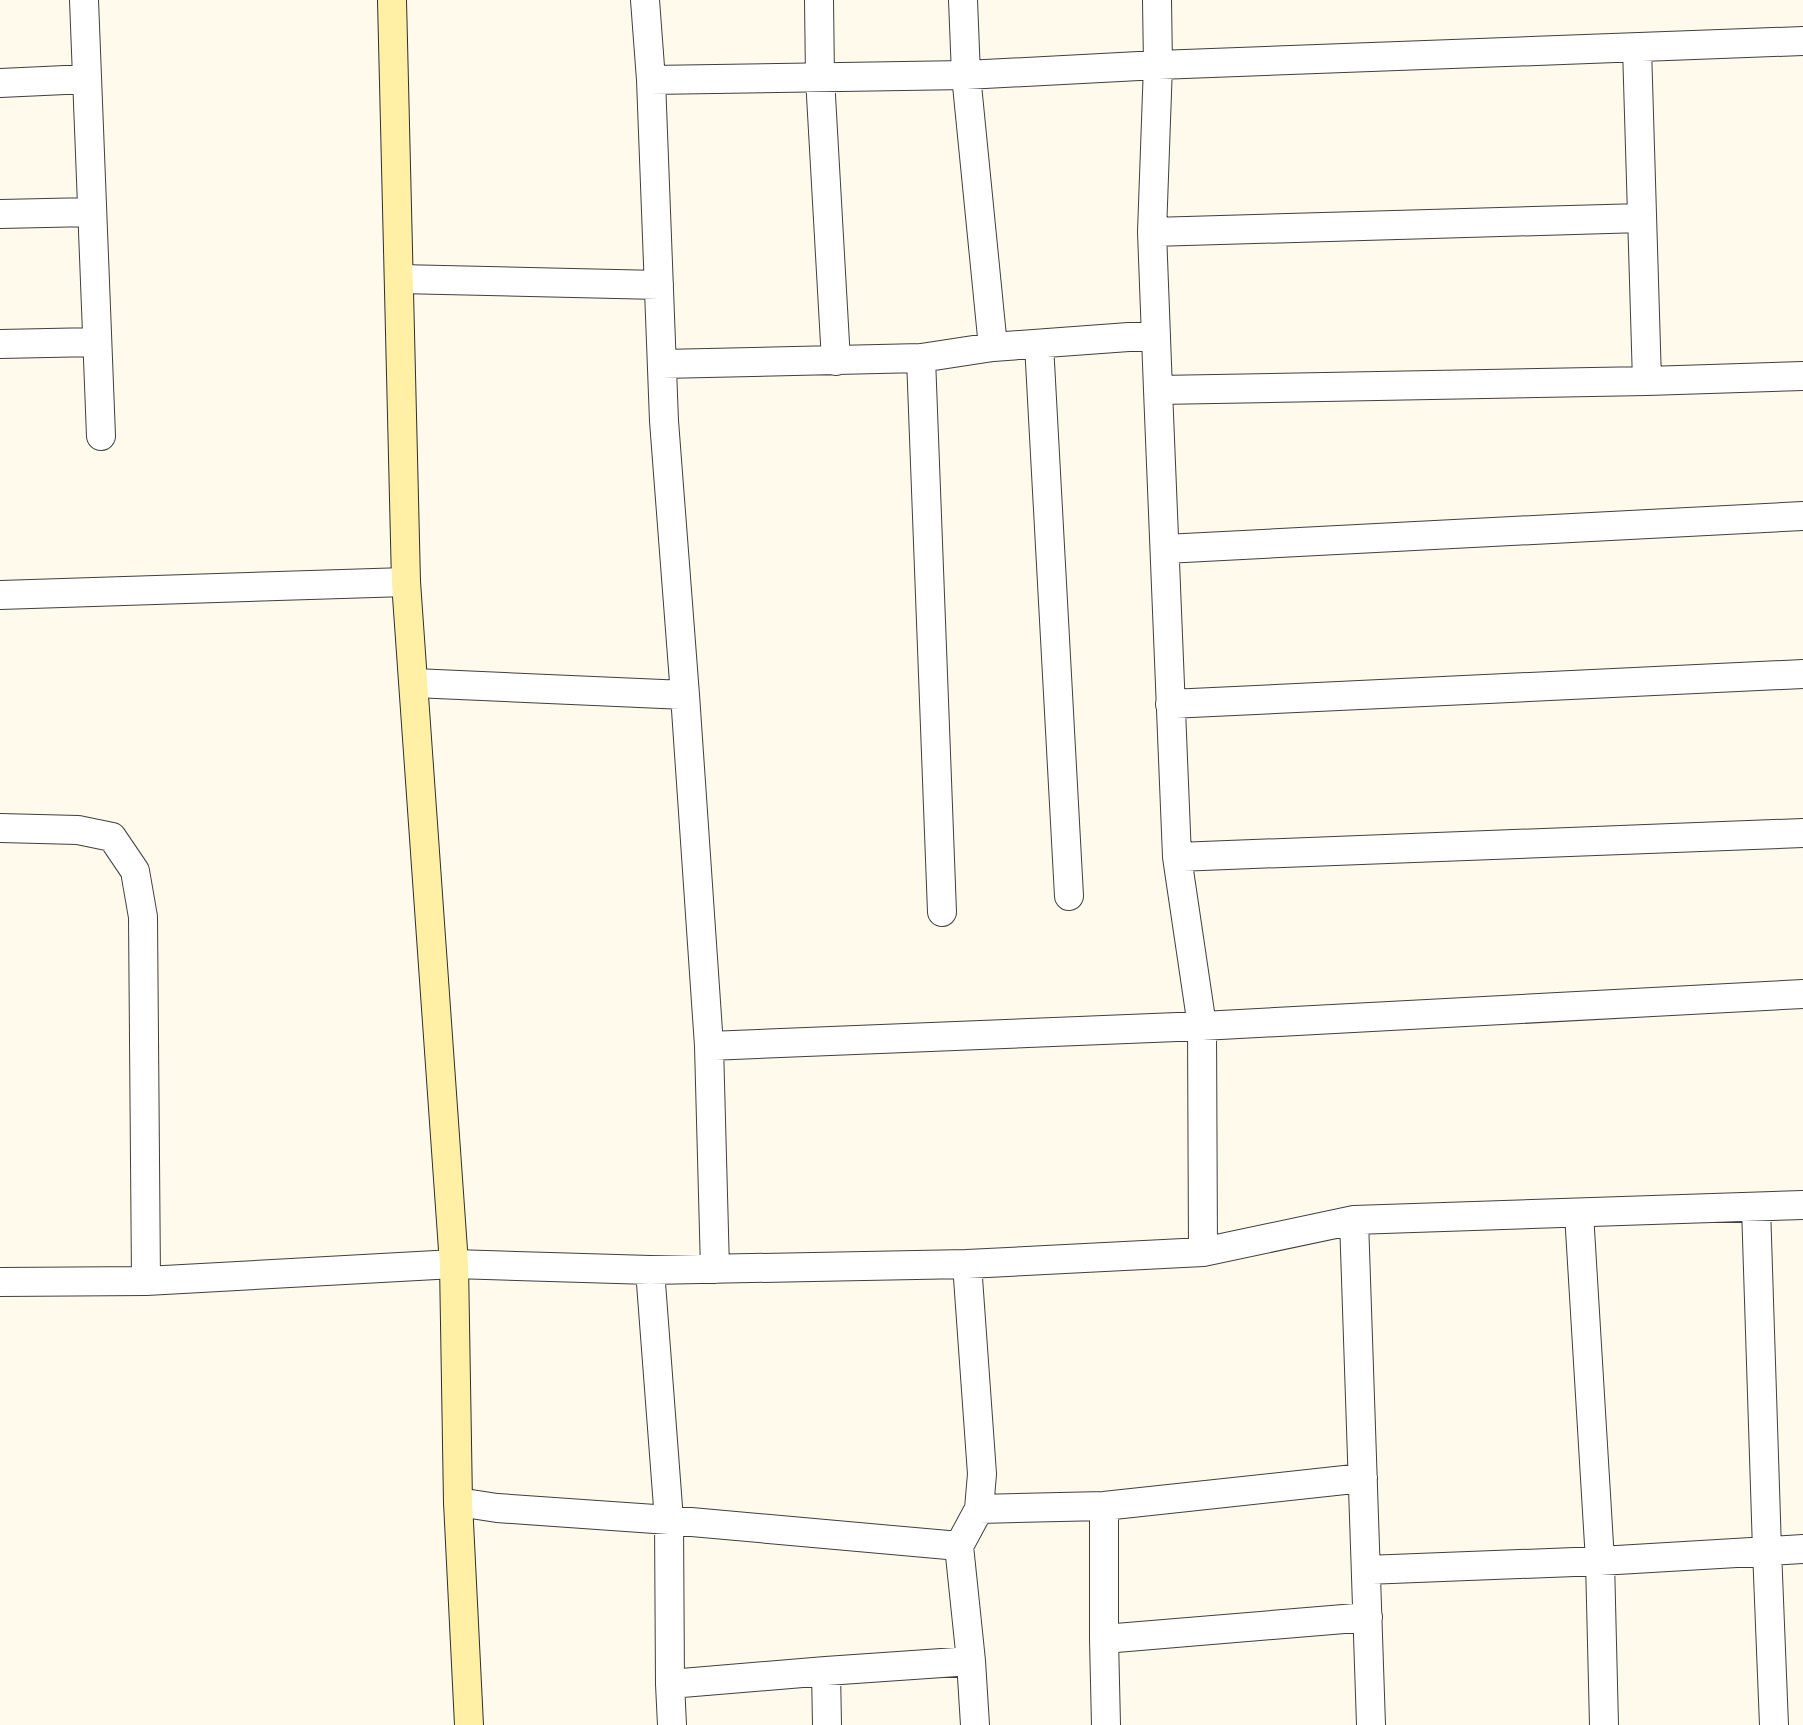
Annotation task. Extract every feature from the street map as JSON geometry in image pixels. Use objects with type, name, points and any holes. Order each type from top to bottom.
[{"type":"street","points":[[84,0],[100,436]]},
{"type":"street","points":[[392,0],[406,582],[454,1264],[458,1502],[469,1725]]},
{"type":"street","points":[[645,0],[651,80],[664,420],[709,1046],[715,1269]]},
{"type":"street","points":[[818,0],[820,78],[836,361]]},
{"type":"street","points":[[962,0],[966,76],[993,347]]},
{"type":"street","points":[[1157,0],[1158,65],[1152,232],[1177,857],[1202,1026],[1203,1252]]},
{"type":"street","points":[[651,80],[966,76],[1158,65],[1803,41]]},
{"type":"street","points":[[1637,48],[1646,381]]},
{"type":"street","points":[[0,83],[87,79]]},
{"type":"street","points":[[0,214],[91,212]]},
{"type":"street","points":[[1152,232],[1642,218]]},
{"type":"street","points":[[399,280],[659,284]]},
{"type":"street","points":[[662,364],[921,358],[993,347],[1156,335]]},
{"type":"street","points":[[0,344],[96,342]]},
{"type":"street","points":[[1039,344],[1069,896]]},
{"type":"street","points":[[921,358],[942,912]]},
{"type":"street","points":[[1158,390],[1646,381],[1803,376]]},
{"type":"street","points":[[1165,549],[1803,516]]},
{"type":"street","points":[[0,596],[406,582]]},
{"type":"street","points":[[1170,704],[1803,674]]},
{"type":"street","points":[[414,683],[685,695]]},
{"type":"street","points":[[0,828],[78,830],[112,837],[135,871],[143,917],[146,1281]]},
{"type":"street","points":[[1177,857],[1803,833]]},
{"type":"street","points":[[709,1046],[1202,1026],[1803,994]]},
{"type":"street","points":[[0,1282],[146,1281],[454,1264],[650,1270],[967,1264],[1203,1252],[1354,1220],[1803,1205]]},
{"type":"street","points":[[1756,1207],[1774,1725]]},
{"type":"street","points":[[1579,1213],[1600,1561],[1604,1725]]},
{"type":"street","points":[[1354,1220],[1371,1725]]},
{"type":"street","points":[[967,1264],[982,1474],[979,1509],[959,1546],[971,1661],[974,1725]]},
{"type":"street","points":[[650,1270],[669,1520],[672,1725]]},
{"type":"street","points":[[979,1509],[1104,1506],[1363,1478]]},
{"type":"street","points":[[458,1502],[497,1508],[669,1520],[959,1546]]},
{"type":"street","points":[[1104,1506],[1106,1725]]},
{"type":"street","points":[[1366,1570],[1600,1561],[1803,1548]]},
{"type":"street","points":[[1104,1639],[1368,1617]]},
{"type":"street","points":[[670,1684],[826,1670],[971,1661]]},
{"type":"street","points":[[826,1670],[827,1725]]}]
